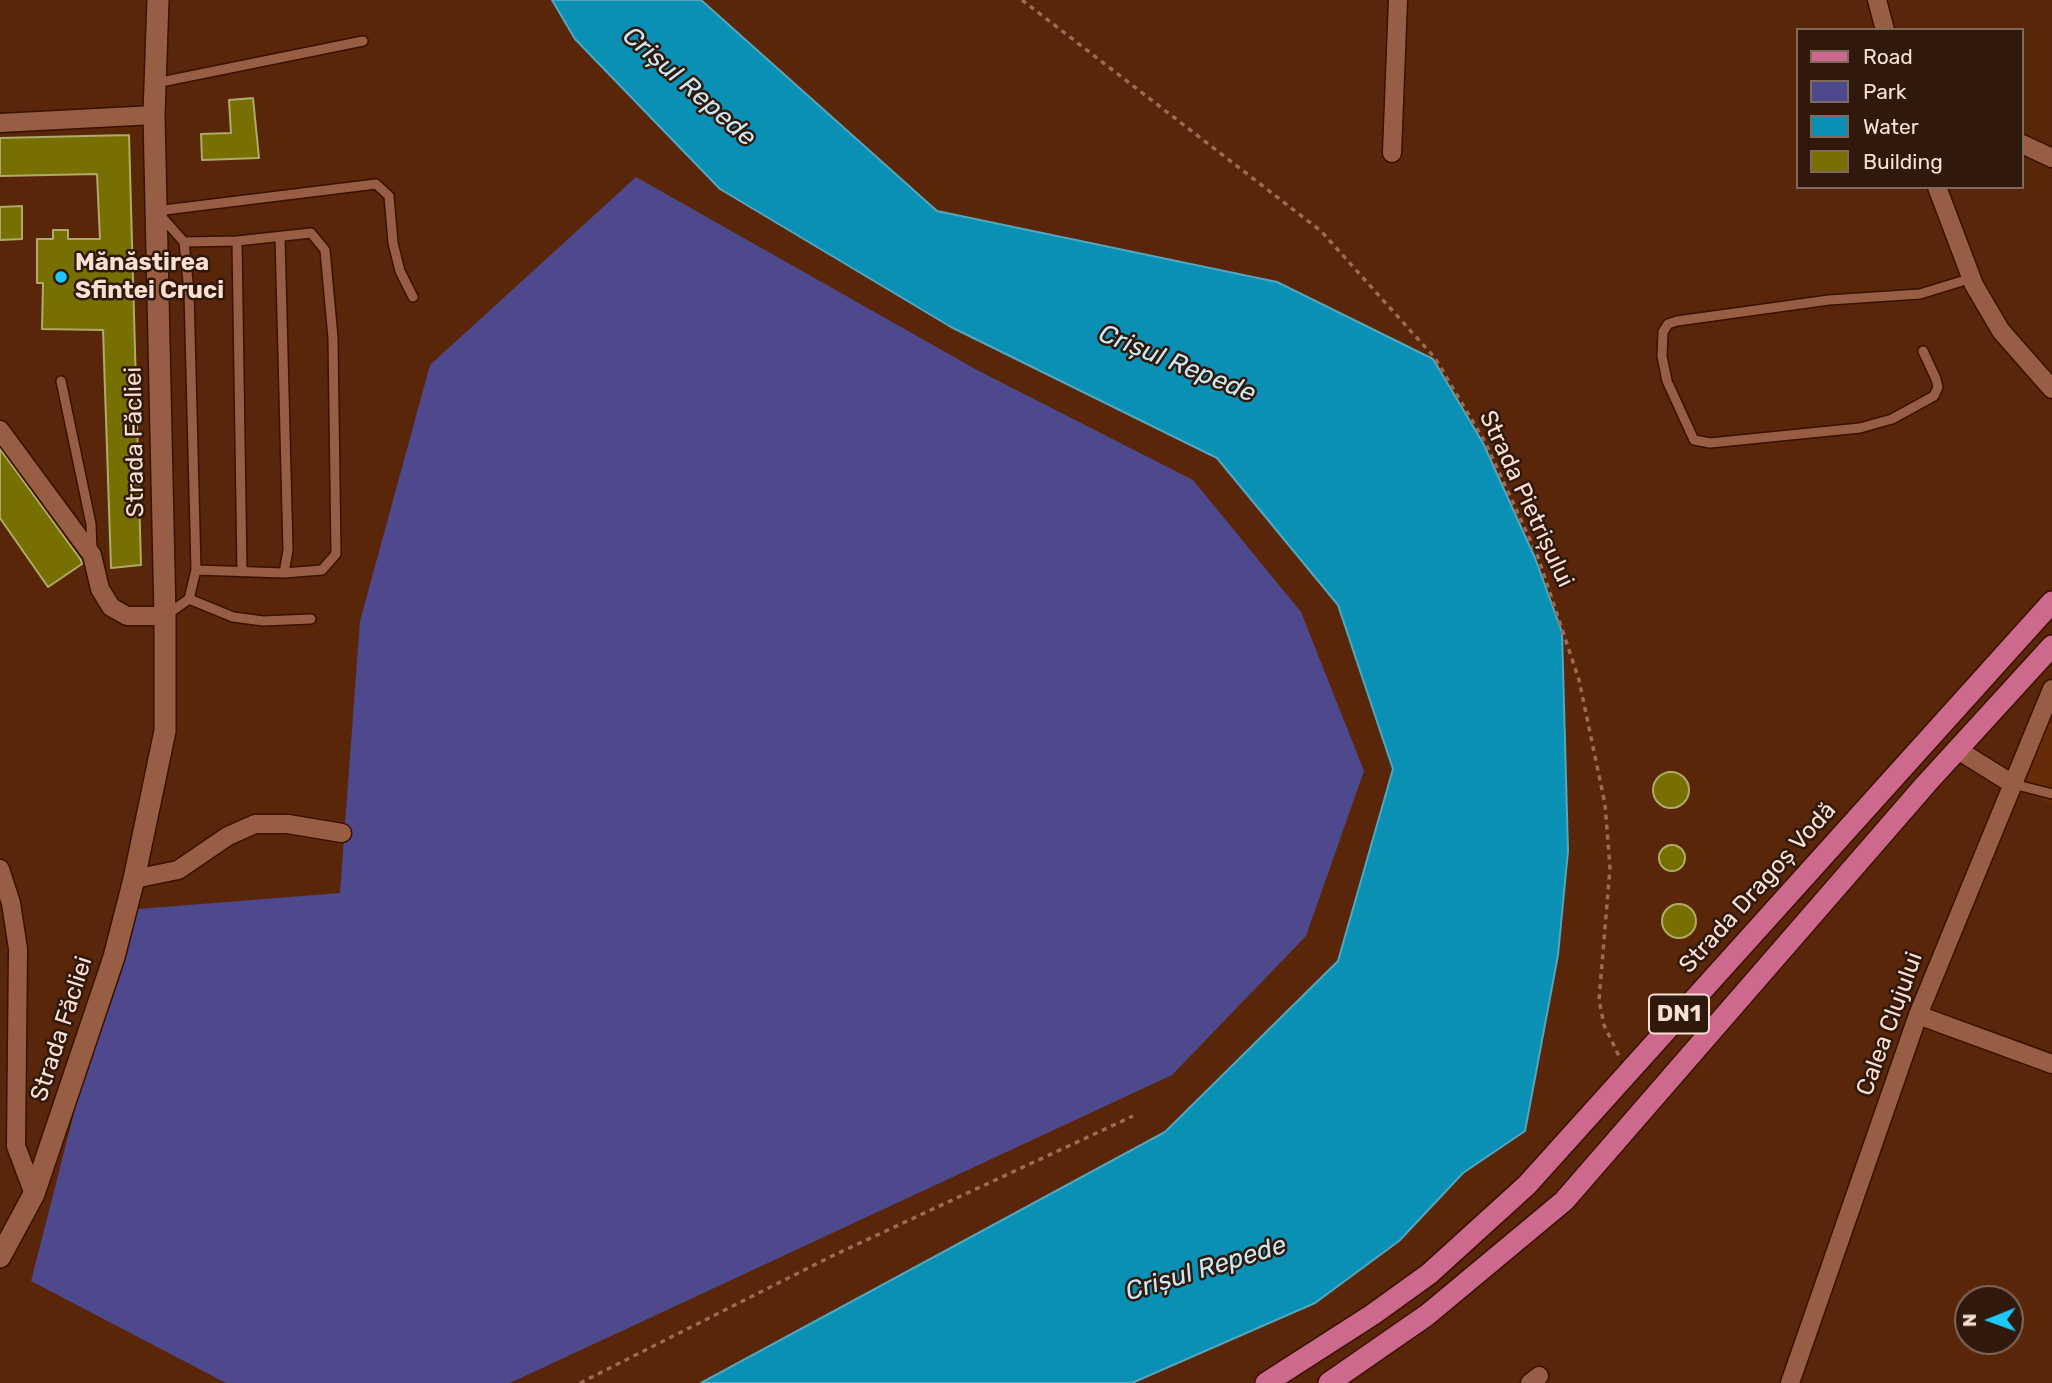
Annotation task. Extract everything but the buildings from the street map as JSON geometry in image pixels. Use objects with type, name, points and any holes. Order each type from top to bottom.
[{"type":"main road","name":"Strada Dragoș Vodă","points":[[1266,1383],[1373,1315],[1429,1274],[1527,1185],[2032,621],[2052,602]]},
{"type":"main road","points":[[1958,750],[1948,735],[1952,724],[2025,648],[2032,621]]},
{"type":"main road","name":"DN1","points":[[1329,1383],[1427,1315],[1564,1201],[1926,783],[2052,646]]},
{"type":"main road","points":[[1910,760],[1924,765],[1926,783]]},
{"type":"street","name":"Strada Făcliei","points":[[0,1257],[34,1194],[114,957],[134,879],[164,731],[165,616],[153,115],[158,0]]},
{"type":"street","points":[[1392,153],[1398,0]]},
{"type":"street","points":[[1877,0],[1884,28]]},
{"type":"street","points":[[0,123],[153,115]]},
{"type":"street","points":[[2024,145],[2052,158]]},
{"type":"street","points":[[1938,189],[1972,278],[2001,331],[2052,389]]},
{"type":"street","points":[[0,430],[92,555],[100,589],[111,607],[128,616],[165,616]]},
{"type":"street","name":"Calea Clujului","points":[[1790,1383],[1918,1014],[2011,783],[2051,694]]},
{"type":"street","points":[[1958,750],[2011,783]]},
{"type":"street","points":[[134,879],[178,870],[228,836],[255,824],[288,824],[342,833]]},
{"type":"street","name":"Strada Făcliei","points":[[0,869],[11,903],[18,949],[16,1146],[34,1194]]},
{"type":"street","points":[[1918,1014],[2052,1064]]},
{"type":"lane","points":[[155,83],[363,41]]},
{"type":"lane","points":[[156,211],[376,184],[389,196],[393,243],[400,271],[413,297]]},
{"type":"lane","points":[[156,211],[184,242],[189,292],[196,570],[188,599],[165,616]]},
{"type":"lane","points":[[184,242],[237,241],[311,233],[320,240],[325,250],[333,338],[336,554],[323,570],[284,573],[196,570]]},
{"type":"lane","points":[[279,237],[288,523],[284,573]]},
{"type":"lane","points":[[237,241],[242,572]]},
{"type":"lane","points":[[1923,351],[1938,387],[1934,396],[1892,419],[1860,428],[1710,443],[1694,440],[1667,381],[1662,356],[1664,332],[1668,324],[1677,321],[1829,300],[1920,294],[1972,278]]},
{"type":"lane","points":[[61,381],[91,524],[92,555]]},
{"type":"lane","points":[[188,599],[233,617],[263,621],[311,620]]},
{"type":"lane","points":[[2011,783],[2052,794]]},
{"type":"path","name":"Strada Pietrișului","points":[[1022,0],[1321,231],[1435,358],[1485,442],[1538,557],[1579,680],[1605,804],[1610,868],[1599,1000],[1604,1025],[1627,1071]]},
{"type":"path","points":[[580,1383],[832,1255],[1133,1116]]},
{"type":"shaded area","points":[[2052,713],[2052,804],[2017,789]]},
{"type":"green space","points":[[636,177],[977,370],[1193,480],[1301,612],[1364,771],[1306,936],[1172,1075],[510,1383],[226,1383],[31,1281],[126,910],[340,893],[360,621],[430,365]]},
{"type":"water","name":"Crișul Repede","points":[[552,0],[701,0],[937,211],[1277,282],[1433,359],[1483,443],[1535,558],[1562,632],[1568,851],[1558,955],[1525,1131],[1463,1173],[1399,1241],[1315,1303],[1132,1383],[701,1383],[1165,1132],[1338,961],[1393,769],[1338,605],[1217,458],[951,327],[720,189],[575,39]]},
{"type":"place","name":"Mănăstirea Sfintei Cruci","points":[[61,277]]}]
